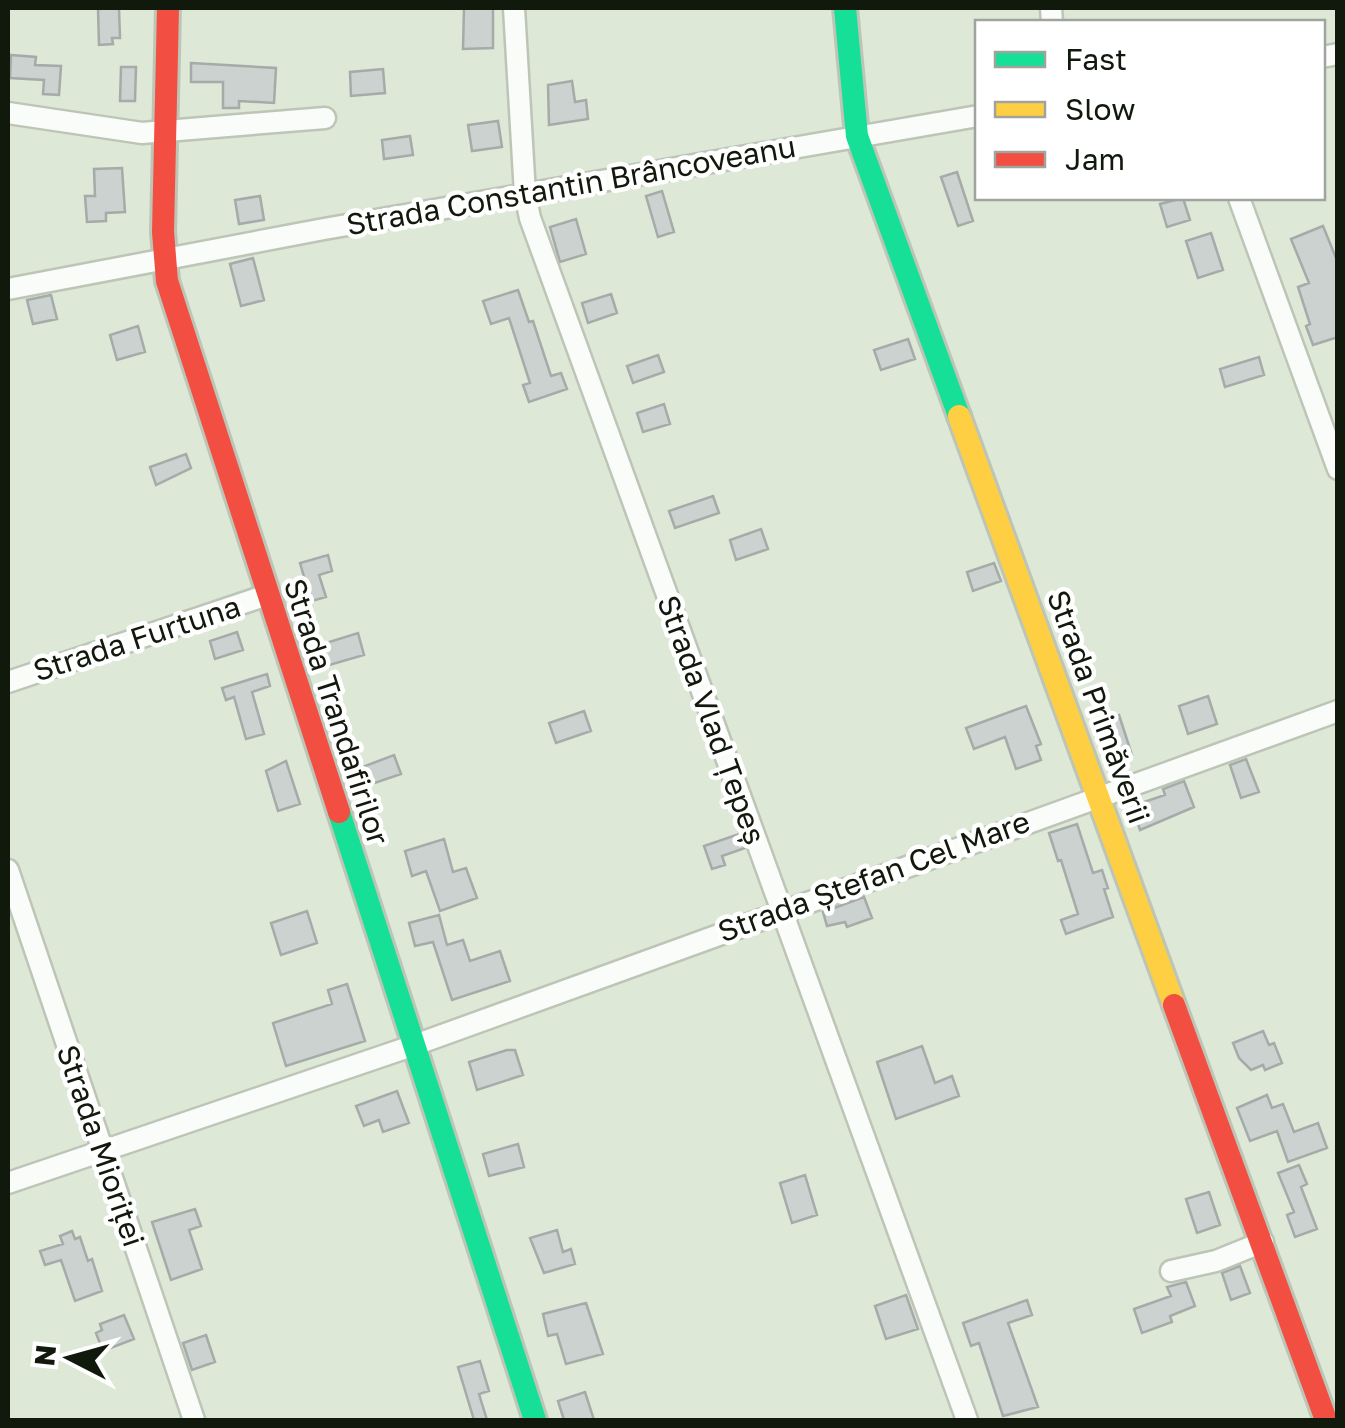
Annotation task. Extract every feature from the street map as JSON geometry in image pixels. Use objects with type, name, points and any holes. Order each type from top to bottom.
[{"type":"street","name":"Strada Trandafirilor","points":[[168,8],[164,260],[173,302],[536,1420]]},
{"type":"street","name":"Strada Vlad Țepeș","points":[[514,8],[525,194],[530,218],[968,1420]]},
{"type":"street","name":"Strada Primăverii","points":[[845,8],[857,136],[1326,1420]]},
{"type":"street","points":[[8,113],[142,133],[325,118]]},
{"type":"street","name":"Strada Constantin Brâncoveanu","points":[[8,288],[975,116]]},
{"type":"street","points":[[1240,200],[1338,469]]},
{"type":"street","name":"Strada Furtuna","points":[[8,682],[268,596]]},
{"type":"street","name":"Strada Ștefan Cel Mare","points":[[8,1183],[412,1046],[1338,711]]},
{"type":"street","name":"Strada Mioriței","points":[[8,870],[194,1420]]},
{"type":"street","points":[[1171,1271],[1216,1261],[1263,1242]]},
{"type":"building","points":[[119,8],[120,38],[112,38],[113,44],[99,45],[98,9]]},
{"type":"building","points":[[464,8],[493,8],[493,48],[463,49]]},
{"type":"building","points":[[11,55],[36,57],[35,65],[61,66],[59,95],[43,94],[44,80],[10,78]]},
{"type":"building","points":[[191,63],[276,68],[274,103],[239,101],[239,108],[223,108],[223,82],[191,82]]},
{"type":"building","points":[[121,67],[136,67],[135,101],[120,101]]},
{"type":"building","points":[[383,69],[385,93],[351,96],[350,72]]},
{"type":"building","points":[[572,81],[575,102],[586,100],[588,119],[549,125],[548,85]]},
{"type":"building","points":[[498,121],[502,147],[472,151],[468,125]]},
{"type":"building","points":[[410,136],[413,155],[384,159],[382,140]]},
{"type":"building","points":[[122,168],[125,212],[106,213],[106,221],[87,222],[85,196],[95,196],[94,169]]},
{"type":"building","points":[[957,172],[973,221],[958,226],[941,177]]},
{"type":"building","points":[[662,191],[674,232],[658,237],[646,196]]},
{"type":"building","points":[[260,196],[264,220],[239,224],[235,200]]},
{"type":"building","points":[[1184,200],[1190,220],[1167,227],[1160,204]]},
{"type":"building","points":[[576,219],[586,254],[560,262],[550,227]]},
{"type":"building","points":[[1323,226],[1338,263],[1338,337],[1313,345],[1298,287],[1309,283],[1291,239]]},
{"type":"building","points":[[1211,233],[1223,270],[1198,278],[1186,241]]},
{"type":"building","points":[[253,258],[264,300],[241,306],[230,264]]},
{"type":"building","points":[[518,290],[551,376],[561,373],[567,389],[529,402],[523,385],[530,383],[509,318],[491,324],[483,301]]},
{"type":"building","points":[[611,294],[617,313],[588,323],[582,303]]},
{"type":"building","points":[[51,295],[57,319],[33,324],[27,300]]},
{"type":"building","points":[[138,326],[145,352],[117,360],[110,335]]},
{"type":"building","points":[[908,339],[915,359],[881,370],[874,350]]},
{"type":"building","points":[[658,355],[664,372],[633,383],[627,366]]},
{"type":"building","points":[[1259,357],[1264,375],[1225,387],[1220,369]]},
{"type":"building","points":[[664,404],[670,424],[643,432],[637,413]]},
{"type":"building","points":[[186,454],[191,468],[156,485],[150,467]]},
{"type":"building","points":[[713,496],[719,513],[675,528],[669,511]]},
{"type":"building","points":[[761,529],[768,549],[736,560],[730,540]]},
{"type":"building","points":[[328,555],[332,571],[319,575],[326,597],[298,605],[293,591],[307,587],[300,563]]},
{"type":"building","points":[[994,563],[1001,581],[973,591],[967,572]]},
{"type":"building","points":[[237,632],[243,650],[215,659],[210,641]]},
{"type":"building","points":[[358,633],[364,655],[319,668],[313,647]]},
{"type":"building","points":[[267,674],[270,686],[252,692],[264,734],[246,739],[234,697],[226,700],[222,688]]},
{"type":"building","points":[[1208,696],[1217,724],[1188,734],[1179,706]]},
{"type":"building","points":[[1026,706],[1041,744],[1036,746],[1041,760],[1016,769],[1005,737],[974,749],[966,728]]},
{"type":"building","points":[[584,711],[591,731],[556,743],[549,723]]},
{"type":"building","points":[[1119,715],[1132,755],[1114,761],[1100,722]]},
{"type":"building","points":[[394,755],[401,774],[366,786],[360,768]]},
{"type":"building","points":[[1246,759],[1259,792],[1241,798],[1230,765]]},
{"type":"building","points":[[286,761],[300,804],[278,811],[266,771]]},
{"type":"building","points":[[1184,781],[1194,807],[1140,830],[1132,806],[1165,795],[1163,789]]},
{"type":"building","points":[[1077,824],[1093,873],[1102,870],[1113,917],[1066,934],[1061,920],[1078,914],[1049,833]]},
{"type":"building","points":[[739,834],[745,848],[722,856],[725,865],[712,869],[704,846]]},
{"type":"building","points":[[444,839],[453,872],[466,868],[477,898],[440,911],[426,871],[412,876],[405,851]]},
{"type":"building","points":[[864,897],[872,918],[847,927],[845,922],[827,926],[823,912]]},
{"type":"building","points":[[307,911],[317,943],[281,955],[271,923]]},
{"type":"building","points":[[439,915],[447,945],[463,940],[470,961],[500,951],[510,981],[452,1000],[433,942],[415,946],[409,923]]},
{"type":"building","points":[[347,984],[365,1041],[286,1066],[273,1023],[332,1004],[328,990]]},
{"type":"building","points":[[1263,1031],[1269,1045],[1274,1043],[1282,1063],[1265,1070],[1263,1065],[1251,1070],[1239,1058],[1233,1043]]},
{"type":"building","points":[[922,1046],[935,1083],[952,1076],[959,1096],[896,1119],[877,1062]]},
{"type":"building","points":[[515,1050],[523,1075],[477,1090],[469,1062]]},
{"type":"building","points":[[397,1091],[409,1123],[383,1132],[379,1120],[364,1126],[356,1106]]},
{"type":"building","points":[[1267,1095],[1272,1108],[1283,1104],[1294,1132],[1318,1123],[1327,1148],[1288,1162],[1277,1131],[1250,1141],[1237,1108]]},
{"type":"building","points":[[518,1144],[524,1167],[489,1176],[483,1154]]},
{"type":"building","points":[[1299,1165],[1307,1184],[1301,1187],[1317,1229],[1295,1237],[1287,1215],[1294,1212],[1278,1173]]},
{"type":"building","points":[[805,1175],[817,1215],[792,1223],[780,1183]]},
{"type":"building","points":[[1209,1192],[1220,1225],[1197,1233],[1186,1199]]},
{"type":"building","points":[[195,1209],[201,1226],[189,1230],[202,1269],[171,1280],[152,1222]]},
{"type":"building","points":[[557,1230],[563,1252],[571,1249],[575,1264],[544,1273],[530,1238]]},
{"type":"building","points":[[72,1231],[75,1239],[80,1237],[88,1261],[92,1259],[102,1291],[75,1301],[61,1260],[45,1265],[40,1251],[63,1244],[60,1236]]},
{"type":"building","points":[[1240,1266],[1250,1293],[1231,1300],[1222,1273]]},
{"type":"building","points":[[1186,1282],[1195,1306],[1170,1316],[1172,1322],[1142,1333],[1134,1309],[1171,1296],[1167,1287]]},
{"type":"building","points":[[906,1295],[918,1329],[886,1339],[875,1306]]},
{"type":"building","points":[[1027,1300],[1032,1315],[1008,1323],[1038,1407],[1003,1416],[979,1343],[971,1346],[963,1323]]},
{"type":"building","points":[[586,1303],[603,1354],[566,1364],[557,1334],[548,1336],[543,1314]]},
{"type":"building","points":[[124,1315],[134,1339],[103,1351],[96,1333],[102,1330],[100,1324]]},
{"type":"building","points":[[206,1335],[215,1362],[192,1370],[183,1343]]},
{"type":"building","points":[[480,1361],[489,1391],[479,1394],[487,1420],[474,1420],[458,1367]]},
{"type":"building","points":[[585,1392],[594,1420],[564,1420],[558,1401]]},
{"type":"traffic: fast","points":[[845,8],[857,136],[959,416]]},
{"type":"traffic: fast","points":[[339,812],[535,1420]]},
{"type":"traffic: slow","points":[[959,416],[1174,1005]]},
{"type":"traffic: jam","points":[[168,8],[163,232],[167,281],[339,812]]},
{"type":"traffic: jam","points":[[1174,1005],[1326,1420]]}]
